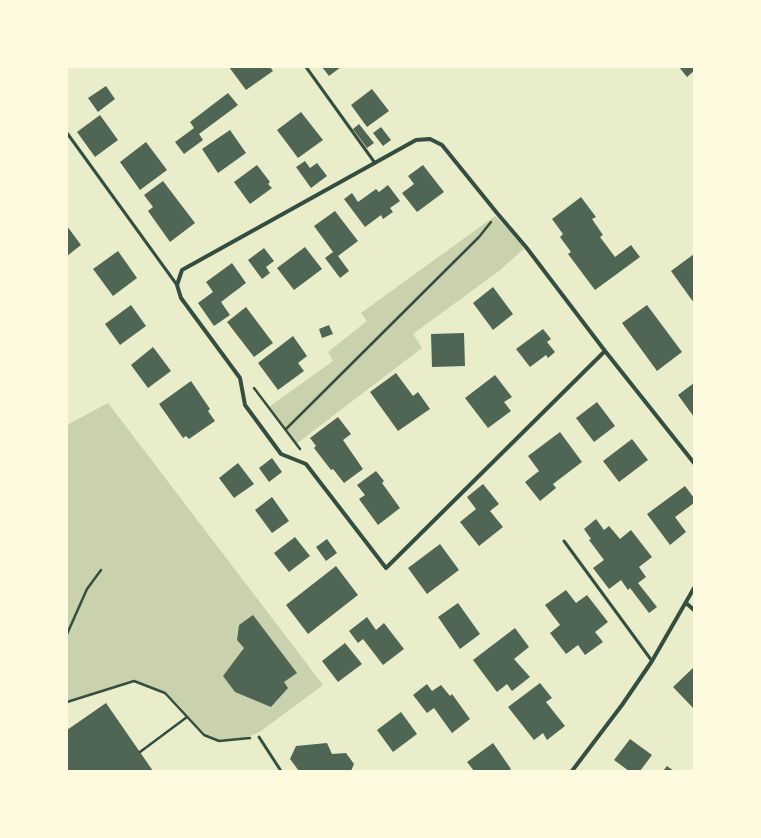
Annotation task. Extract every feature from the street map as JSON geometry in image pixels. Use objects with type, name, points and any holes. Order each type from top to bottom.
[{"type":"street","points":[[605,351],[386,568],[306,464],[281,454],[245,405],[240,378],[181,298],[177,285],[182,270],[416,140],[430,139],[442,145],[526,247],[605,351],[694,463]]},
{"type":"street","points":[[572,771],[622,705],[652,661],[694,588]]},
{"type":"street","points":[[686,603],[694,610]]},
{"type":"lane","points":[[306,67],[374,163]]},
{"type":"lane","points":[[67,133],[177,285]]},
{"type":"lane","points":[[564,541],[652,661]]},
{"type":"lane","points":[[259,737],[281,771]]},
{"type":"path","points":[[286,429],[479,237],[497,213]]},
{"type":"path","points":[[240,378],[251,384],[286,429],[302,451],[306,464]]},
{"type":"path","points":[[67,634],[87,590],[101,570]]},
{"type":"path","points":[[67,702],[134,681],[165,693],[204,735],[219,741],[259,737]]},
{"type":"path","points":[[140,752],[187,717]]},
{"type":"green space","points":[[495,216],[526,247],[499,271],[413,334],[422,348],[296,444],[269,407],[333,361],[328,352],[367,321],[361,313]]},
{"type":"green space","points":[[108,403],[323,685],[261,731],[253,735],[238,740],[219,741],[204,735],[165,693],[134,681],[67,702],[67,425]]},
{"type":"building","points":[[229,67],[270,67],[273,71],[246,90]]},
{"type":"building","points":[[322,67],[341,67],[329,76]]},
{"type":"building","points":[[679,67],[694,67],[694,71],[687,77]]},
{"type":"building","points":[[106,86],[115,99],[98,112],[88,98]]},
{"type":"building","points":[[372,89],[389,111],[367,127],[351,105]]},
{"type":"building","points":[[228,93],[238,105],[199,134],[203,140],[184,154],[175,142],[194,128],[190,122]]},
{"type":"building","points":[[301,112],[323,140],[298,158],[277,130]]},
{"type":"building","points":[[100,115],[118,140],[95,157],[77,132]]},
{"type":"building","points":[[359,124],[374,143],[367,148],[353,129]]},
{"type":"building","points":[[381,127],[391,140],[383,146],[373,133]]},
{"type":"building","points":[[230,130],[246,153],[218,173],[202,149]]},
{"type":"building","points":[[146,142],[167,170],[140,190],[120,162]]},
{"type":"building","points":[[305,161],[310,168],[317,163],[327,176],[311,188],[296,167]]},
{"type":"building","points":[[257,165],[270,182],[268,184],[272,188],[250,204],[234,182]]},
{"type":"building","points":[[423,165],[444,192],[417,212],[402,193],[414,184],[408,176]]},
{"type":"building","points":[[163,181],[195,223],[170,242],[148,211],[153,207],[144,195]]},
{"type":"building","points":[[388,185],[400,201],[390,208],[393,212],[383,219],[381,215],[365,227],[344,199],[352,193],[358,202],[376,189],[379,192]]},
{"type":"building","points":[[581,197],[596,217],[592,219],[603,235],[600,237],[615,257],[631,245],[640,257],[595,290],[568,254],[571,252],[560,237],[563,234],[552,219]]},
{"type":"building","points":[[335,211],[358,241],[338,256],[349,271],[340,278],[325,258],[333,252],[314,226]]},
{"type":"building","points":[[67,226],[81,245],[67,256]]},
{"type":"building","points":[[305,247],[322,269],[294,290],[277,268]]},
{"type":"building","points":[[264,248],[274,261],[266,267],[270,273],[262,279],[248,260]]},
{"type":"building","points":[[118,251],[137,278],[113,296],[93,269]]},
{"type":"building","points":[[694,254],[694,303],[671,271]]},
{"type":"building","points":[[232,263],[246,283],[221,302],[230,315],[214,326],[198,303],[213,292],[206,282]]},
{"type":"building","points":[[493,287],[513,314],[493,330],[473,303]]},
{"type":"building","points":[[131,305],[146,326],[120,345],[105,324]]},
{"type":"building","points":[[647,305],[682,352],[657,371],[622,323]]},
{"type":"building","points":[[246,307],[273,343],[254,357],[227,322]]},
{"type":"building","points":[[329,325],[333,334],[322,338],[319,329]]},
{"type":"building","points":[[543,329],[551,339],[547,342],[555,352],[548,358],[546,355],[530,367],[516,349]]},
{"type":"building","points":[[464,333],[465,366],[432,367],[431,334]]},
{"type":"building","points":[[293,336],[307,356],[298,363],[304,371],[278,390],[258,363]]},
{"type":"building","points":[[153,347],[171,371],[148,388],[131,365]]},
{"type":"building","points":[[396,373],[413,396],[418,392],[430,409],[398,431],[370,392]]},
{"type":"building","points":[[495,375],[512,397],[504,402],[511,411],[488,428],[465,398]]},
{"type":"building","points":[[191,381],[210,409],[208,411],[215,421],[189,439],[186,436],[183,438],[159,404]]},
{"type":"building","points":[[694,383],[694,417],[678,395]]},
{"type":"building","points":[[597,402],[615,426],[594,442],[576,418]]},
{"type":"building","points":[[338,417],[351,434],[343,440],[363,469],[344,483],[333,469],[331,470],[314,448],[316,446],[310,438]]},
{"type":"building","points":[[560,432],[582,462],[553,484],[556,488],[540,501],[525,482],[539,471],[528,456]]},
{"type":"building","points":[[632,439],[648,460],[619,482],[603,461]]},
{"type":"building","points":[[272,458],[282,472],[269,482],[259,468]]},
{"type":"building","points":[[238,463],[254,484],[234,498],[219,478]]},
{"type":"building","points":[[376,471],[384,481],[382,483],[400,508],[378,525],[359,499],[365,495],[357,485]]},
{"type":"building","points":[[483,484],[499,504],[490,511],[503,527],[479,546],[460,522],[476,509],[467,497]]},
{"type":"building","points":[[685,486],[694,498],[694,503],[675,517],[686,532],[670,545],[647,514]]},
{"type":"building","points":[[272,497],[289,521],[272,533],[255,510]]},
{"type":"building","points":[[596,519],[604,530],[609,526],[620,539],[631,530],[652,557],[639,567],[646,577],[638,583],[657,607],[649,613],[630,588],[628,590],[621,580],[609,589],[593,568],[604,560],[589,540],[591,539],[584,529]]},
{"type":"building","points":[[295,537],[310,556],[289,572],[274,553]]},
{"type":"building","points":[[327,539],[337,553],[326,561],[316,547]]},
{"type":"building","points":[[440,544],[459,570],[427,594],[408,568]]},
{"type":"building","points":[[336,566],[358,595],[308,634],[286,605]]},
{"type":"building","points":[[566,590],[576,603],[587,595],[608,622],[595,632],[603,642],[585,655],[578,645],[566,654],[550,633],[560,625],[545,605]]},
{"type":"building","points":[[458,603],[480,634],[460,649],[438,617]]},
{"type":"building","points":[[253,615],[297,673],[284,682],[288,688],[271,707],[235,692],[223,676],[244,648],[237,640],[239,625]]},
{"type":"building","points":[[367,617],[376,630],[384,623],[404,649],[383,665],[363,639],[358,643],[349,631]]},
{"type":"building","points":[[515,628],[529,647],[514,659],[530,677],[512,691],[507,684],[497,692],[473,660]]},
{"type":"building","points":[[345,643],[362,664],[338,682],[322,661]]},
{"type":"building","points":[[694,667],[694,709],[673,687]]},
{"type":"building","points":[[540,683],[552,698],[546,702],[565,726],[547,740],[543,733],[534,740],[508,707]]},
{"type":"building","points":[[427,684],[432,691],[441,685],[450,696],[452,694],[470,719],[452,733],[434,708],[427,713],[413,695]]},
{"type":"building","points":[[106,703],[153,771],[67,771],[67,730]]},
{"type":"building","points":[[401,712],[417,734],[393,752],[377,730]]},
{"type":"building","points":[[630,739],[652,755],[640,771],[629,771],[614,760]]},
{"type":"building","points":[[327,743],[332,754],[346,753],[354,764],[351,771],[299,771],[290,759],[296,746]]},
{"type":"building","points":[[493,743],[511,769],[508,771],[474,771],[467,762]]},
{"type":"building","points":[[667,766],[674,771],[663,771]]}]
